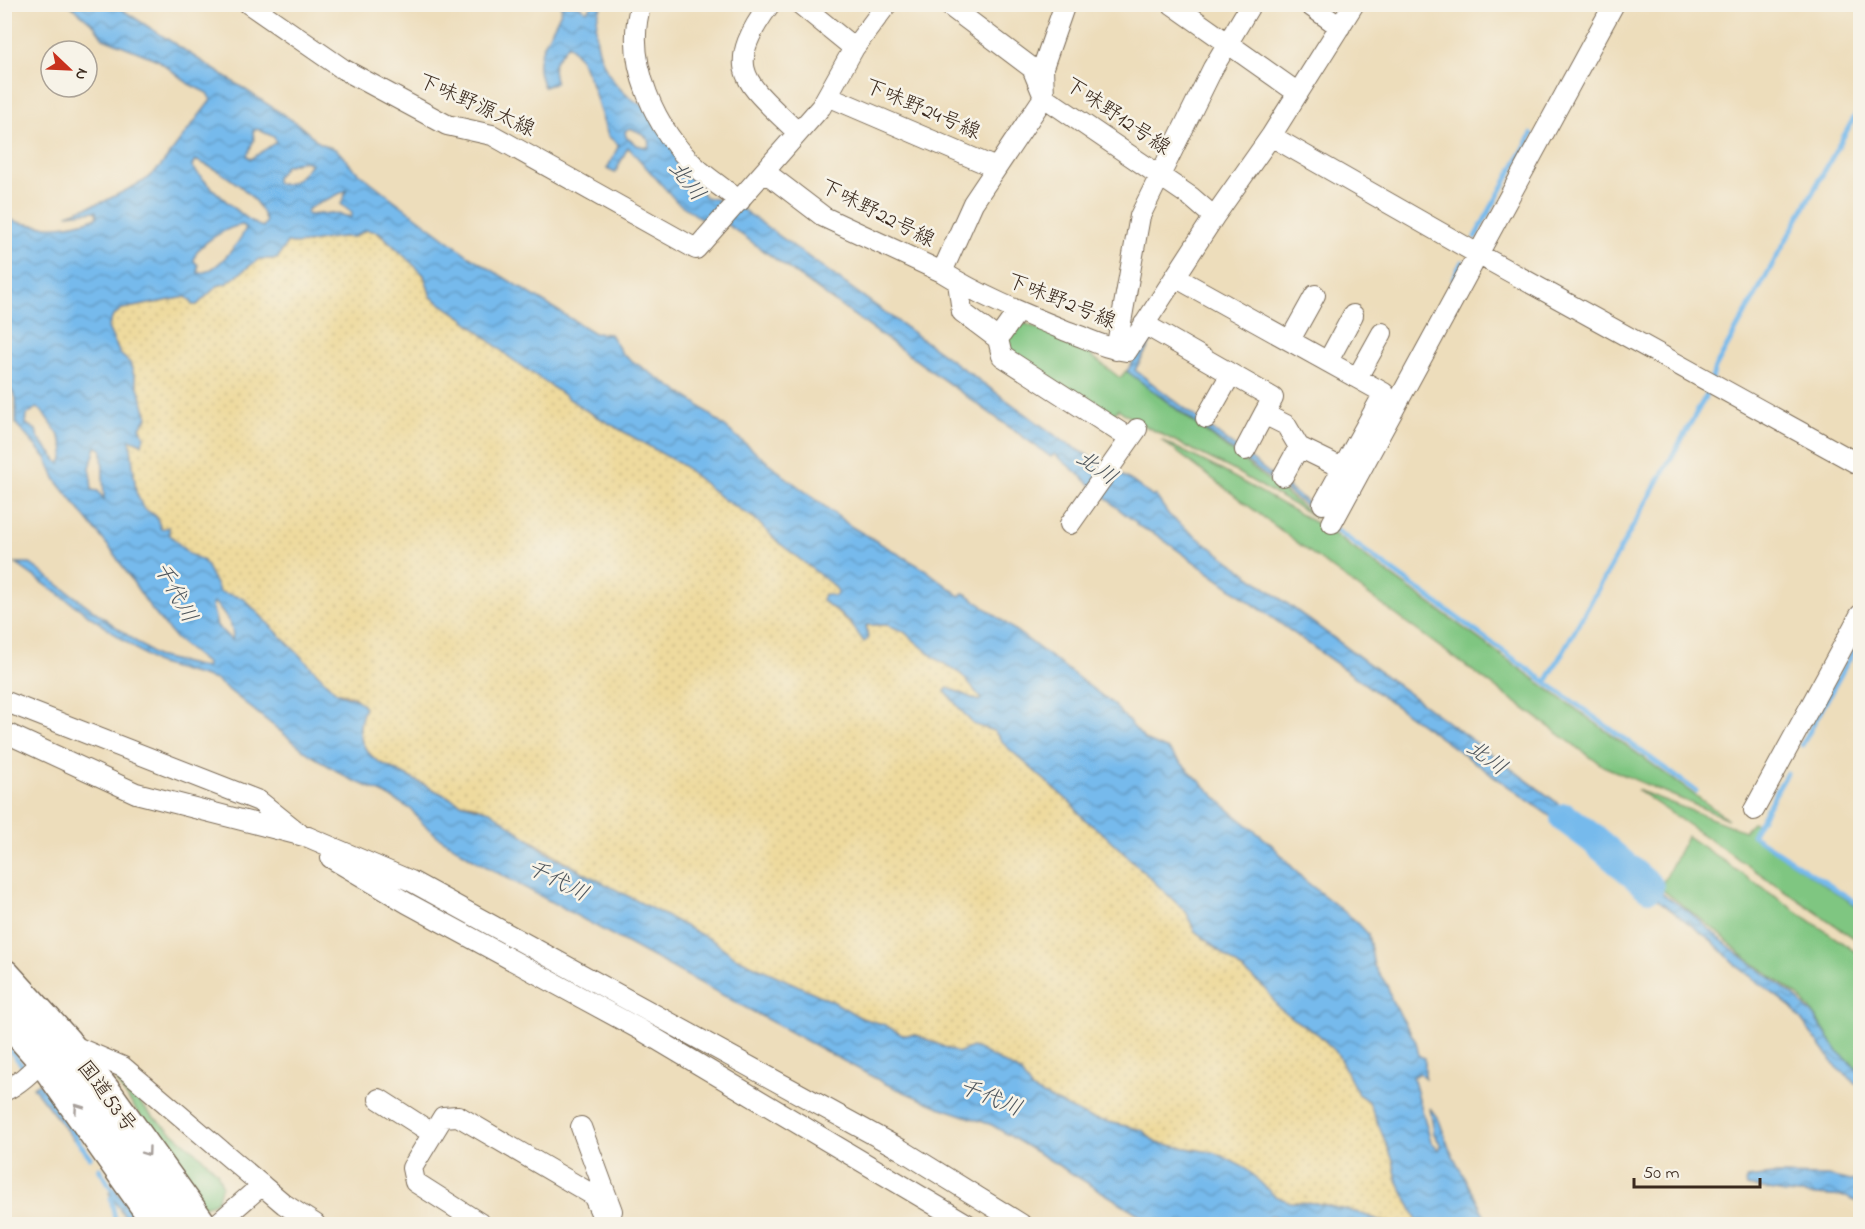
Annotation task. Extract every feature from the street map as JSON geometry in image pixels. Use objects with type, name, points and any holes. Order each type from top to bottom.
[{"type":"highway","name":"国道53号","points":[[4,976],[53,1050],[160,1224]]},
{"type":"highway","name":"国道53号","points":[[4,1014],[53,1050],[199,1224]]},
{"type":"street","name":"下味野源太線","points":[[249,4],[343,69],[447,125],[492,135],[696,249],[739,202]]},
{"type":"street","points":[[641,4],[636,20],[640,74],[661,124],[699,170],[739,202],[828,96],[854,48],[886,4]]},
{"type":"street","points":[[770,4],[748,38],[743,72],[752,86],[798,133]]},
{"type":"street","points":[[800,4],[854,48]]},
{"type":"street","name":"下味野12号線","points":[[947,4],[1032,69],[1044,97],[1191,197],[1214,217]]},
{"type":"street","points":[[1065,4],[1043,67],[1044,97],[973,203],[950,277],[964,315],[998,339],[1002,356],[1014,366],[1133,433],[1070,524]]},
{"type":"street","points":[[1172,4],[1298,93]]},
{"type":"street","points":[[1116,350],[1140,216],[1213,68],[1251,4]]},
{"type":"street","points":[[1308,4],[1340,27]]},
{"type":"street","name":"下味野2号線","points":[[950,277],[1018,311],[1116,350],[1127,351],[1214,217],[1271,136],[1354,4]]},
{"type":"street","points":[[1332,523],[1476,253],[1614,4]]},
{"type":"street","name":"下味野24号線","points":[[828,96],[996,168]]},
{"type":"street","points":[[1271,136],[1476,253],[1860,465]]},
{"type":"street","name":"下味野22号線","points":[[765,172],[825,218],[950,277]]},
{"type":"street","points":[[1175,276],[1384,393],[1323,504]]},
{"type":"street","points":[[1290,340],[1315,295]]},
{"type":"street","points":[[998,339],[1018,311]]},
{"type":"street","points":[[1328,361],[1353,315]]},
{"type":"street","points":[[1144,324],[1273,398],[1245,450]]},
{"type":"street","points":[[1357,378],[1382,333]]},
{"type":"street","points":[[1206,418],[1231,374]]},
{"type":"street","points":[[1264,414],[1286,425],[1299,447],[1342,468]]},
{"type":"street","points":[[1283,476],[1299,447]]},
{"type":"street","points":[[1754,810],[1860,615]]},
{"type":"street","points":[[4,701],[259,801],[319,851],[407,903],[641,1030],[967,1224]]},
{"type":"street","points":[[4,732],[136,793],[302,835],[411,881],[900,1149],[1021,1224]]},
{"type":"street","points":[[4,1091],[16,1086],[53,1050],[123,1067],[262,1185],[315,1224]]},
{"type":"street","points":[[379,1099],[432,1133]]},
{"type":"street","points":[[482,1224],[415,1182],[412,1168],[443,1117],[458,1116],[593,1196],[606,1224]]},
{"type":"street","points":[[580,1127],[617,1224]]},
{"type":"street","points":[[217,1224],[262,1185]]},
{"type":"green space","points":[[1016,320],[1075,343],[1120,378],[1126,371],[1317,518],[1231,469],[1135,421],[1118,409],[1114,415],[1121,421],[1121,425],[1022,368],[1002,341]]},
{"type":"green space","points":[[1161,440],[1221,470],[1325,528],[1728,819],[1603,766],[1311,553]]},
{"type":"green space","points":[[1637,790],[1744,831],[1752,823],[1758,824],[1751,836],[1860,908],[1860,942]]},
{"type":"green space","points":[[1687,836],[1860,955],[1860,1070],[1838,1052],[1811,1010],[1798,996],[1741,954],[1719,933],[1660,888]]},
{"type":"green space","points":[[117,1076],[150,1114],[217,1172],[222,1185],[217,1201],[204,1207],[117,1083]]},
{"type":"sand","points":[[372,229],[420,270],[431,297],[463,318],[509,357],[584,409],[682,465],[724,500],[754,518],[778,542],[834,586],[838,591],[835,596],[822,600],[868,639],[866,625],[887,625],[903,631],[935,658],[961,674],[981,698],[979,701],[948,688],[945,691],[973,724],[994,731],[1006,746],[1072,804],[1083,818],[1106,836],[1187,913],[1194,930],[1266,989],[1278,1007],[1318,1034],[1337,1053],[1358,1094],[1369,1102],[1393,1160],[1397,1180],[1419,1224],[1390,1224],[1359,1213],[1316,1203],[1290,1202],[1275,1197],[1245,1168],[1216,1153],[1156,1143],[1142,1130],[1087,1117],[1031,1089],[1020,1072],[972,1047],[958,1053],[917,1035],[902,1035],[885,1025],[861,1018],[834,1002],[735,957],[715,942],[599,882],[474,805],[460,803],[373,757],[367,751],[361,738],[360,724],[365,708],[353,696],[336,692],[251,606],[220,593],[204,561],[189,554],[161,529],[156,516],[143,509],[136,492],[130,439],[141,444],[144,437],[140,427],[148,417],[130,363],[120,354],[108,328],[113,316],[122,309],[186,297],[197,305],[217,286],[227,283],[259,259],[277,259],[287,243],[354,237],[365,230]]},
{"type":"water","name":"千代川","points":[[70,5],[115,5],[298,124],[320,143],[337,150],[354,169],[469,256],[594,333],[610,334],[623,355],[696,403],[783,475],[852,527],[926,570],[960,596],[963,593],[968,595],[1113,704],[1145,740],[1168,750],[1229,810],[1272,845],[1303,879],[1357,922],[1368,934],[1374,966],[1387,985],[1392,1001],[1416,1042],[1419,1056],[1425,1058],[1425,1078],[1419,1073],[1413,1077],[1431,1142],[1439,1150],[1441,1145],[1434,1134],[1430,1108],[1439,1120],[1449,1148],[1489,1224],[1419,1224],[1397,1180],[1393,1160],[1369,1102],[1358,1094],[1337,1053],[1318,1034],[1278,1007],[1266,989],[1194,930],[1187,913],[1106,836],[1083,818],[1072,804],[1006,746],[994,731],[973,724],[945,691],[948,688],[979,701],[981,698],[961,674],[935,658],[903,631],[887,625],[866,625],[868,639],[864,642],[849,621],[822,600],[824,594],[835,596],[838,591],[834,586],[778,542],[754,518],[724,500],[682,465],[584,409],[509,357],[463,318],[431,297],[424,275],[379,232],[366,230],[354,237],[287,243],[277,259],[259,259],[227,283],[217,286],[197,305],[192,305],[186,297],[122,309],[113,316],[108,328],[120,354],[130,363],[148,417],[140,427],[144,437],[142,444],[130,439],[136,492],[143,508],[156,516],[161,529],[169,527],[169,534],[189,554],[204,561],[220,592],[243,598],[336,692],[362,704],[365,708],[360,724],[361,738],[372,757],[460,803],[490,811],[552,856],[715,942],[735,957],[834,1002],[861,1018],[885,1025],[902,1035],[916,1035],[958,1053],[972,1047],[978,1049],[1020,1072],[1031,1089],[1087,1117],[1142,1130],[1156,1143],[1216,1153],[1245,1168],[1275,1196],[1290,1202],[1316,1203],[1359,1213],[1390,1224],[1293,1224],[1271,1215],[1264,1221],[1265,1224],[1155,1224],[992,1125],[939,1107],[886,1084],[478,862],[440,838],[421,822],[411,809],[385,794],[350,779],[309,754],[216,680],[156,663],[15,563],[29,563],[156,656],[206,668],[207,664],[176,639],[152,610],[112,551],[56,480],[46,458],[16,424],[16,398],[5,379],[5,218],[27,224],[51,226],[75,224],[97,217],[96,211],[67,214],[105,201],[144,181],[160,167],[211,100],[207,93],[189,84],[158,60],[103,38],[94,25]],"holes":[[[257,129],[274,137],[276,142],[251,159],[247,156],[254,140],[253,131]],[[195,160],[238,184],[262,211],[266,222],[263,227],[236,210],[192,166]],[[302,161],[311,163],[305,172],[292,182],[276,183],[276,178],[285,166]],[[347,190],[341,204],[352,213],[351,217],[332,213],[308,215],[306,212],[309,208]],[[243,225],[246,228],[238,242],[219,263],[205,272],[198,273],[198,265],[194,261],[200,249],[213,237]],[[36,408],[41,410],[62,443],[64,450],[60,464],[38,438],[36,430],[26,424],[27,415]],[[96,446],[102,450],[104,500],[98,491],[92,490],[90,468]],[[214,602],[230,624],[232,640],[217,626],[212,605]]]},
{"type":"water","points":[[560,5],[578,5],[587,11],[592,5],[602,5],[597,19],[596,34],[604,64],[622,90],[647,107],[692,171],[692,178],[705,197],[720,200],[723,197],[742,209],[1063,441],[1133,482],[1153,497],[1155,495],[1169,515],[1194,535],[1601,835],[1596,849],[1155,534],[1136,525],[1137,523],[1054,454],[1051,457],[728,225],[709,224],[677,202],[628,147],[615,173],[607,169],[619,145],[608,136],[591,82],[580,58],[568,44],[554,66],[556,83],[544,87],[540,75],[539,65],[543,47],[562,9]],"holes":[[[630,128],[646,137],[648,148],[637,145],[626,137],[625,131]]]},
{"type":"water","points":[[1151,333],[1153,339],[1135,370],[1321,513],[1318,515],[1127,371]]},
{"type":"water","points":[[1646,883],[1688,911],[1737,953],[1793,995],[1813,1015],[1838,1052],[1860,1072],[1860,1086],[1838,1069],[1792,1008],[1737,966],[1712,941],[1646,891]]},
{"type":"water","points":[[39,1083],[79,1135],[74,1140],[33,1087]]},
{"type":"water","points":[[1774,1175],[1828,1176],[1851,1181],[1860,1179],[1860,1203],[1846,1197],[1785,1193],[1747,1186],[1745,1183],[1747,1178]]},
{"type":"water","points":[[115,1188],[139,1224],[130,1224],[109,1193]]},
{"type":"waterway","points":[[1546,682],[1708,392],[1715,368],[1860,107]]},
{"type":"waterway","points":[[1475,237],[1532,134]]},
{"type":"waterway","points":[[1453,279],[1462,262]]},
{"type":"waterway","points":[[1336,530],[1696,791]]},
{"type":"waterway","points":[[1802,745],[1860,639]]},
{"type":"waterway","points":[[1787,773],[1752,835],[1860,905]]},
{"type":"waterway","name":"北川","points":[[1565,818],[1649,887]]},
{"type":"waterway","points":[[4,1043],[26,1070]]},
{"type":"waterway","points":[[72,1133],[90,1157]]},
{"type":"waterway","points":[[99,1169],[115,1194]]},
{"type":"waterway","points":[[111,1198],[116,1224]]}]
